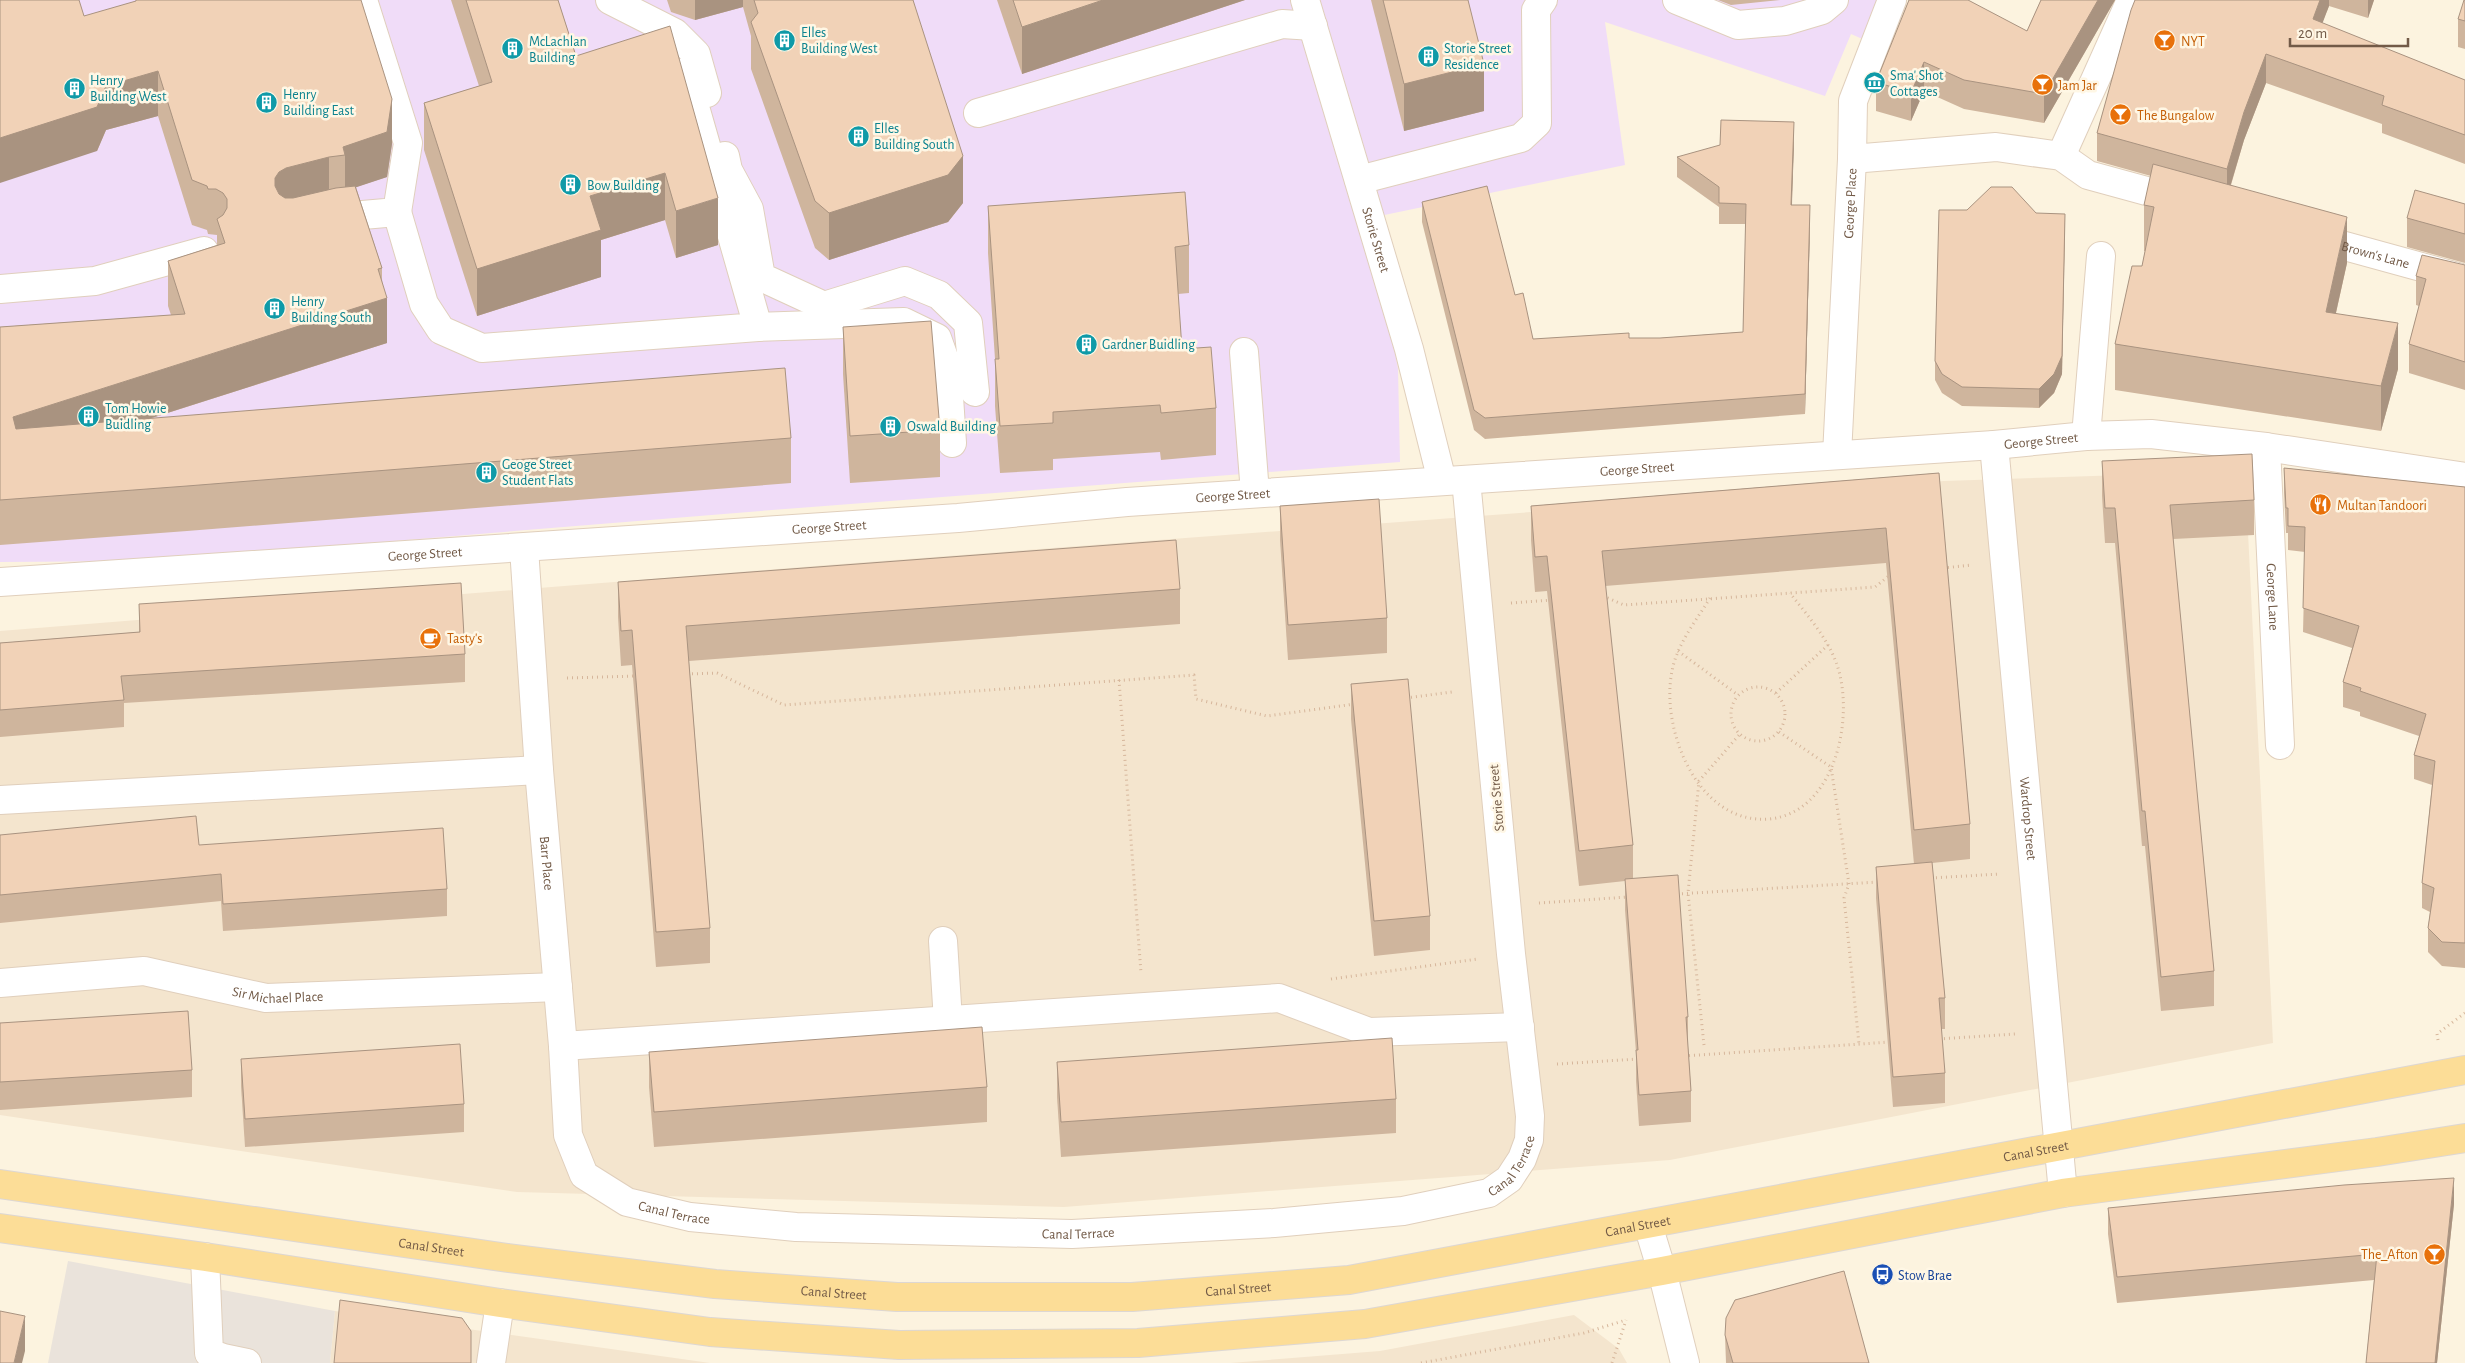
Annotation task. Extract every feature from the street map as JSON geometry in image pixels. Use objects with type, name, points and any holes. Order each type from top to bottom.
[{"type":"main road","name":"Canal Street","points":[[0,1184],[518,1259],[715,1284],[897,1297],[1132,1297],[1349,1280],[2465,1070]]},
{"type":"main road","points":[[0,1228],[205,1257],[500,1303],[710,1332],[899,1345],[1138,1343],[1365,1324],[1662,1271],[2063,1193],[2377,1152],[2465,1138]]},
{"type":"street","points":[[363,0],[408,143],[397,212],[424,304],[441,330],[482,348],[758,327],[904,322],[937,338],[947,366],[952,443]]},
{"type":"street","points":[[610,0],[675,33],[696,54],[728,170],[749,209],[761,277],[824,306],[905,281],[939,295],[968,323],[975,392]]},
{"type":"street","name":"Storie Street","points":[[1305,0],[1409,349],[1454,480],[1478,606],[1506,905],[1530,1116]]},
{"type":"street","points":[[1359,180],[1520,138],[1537,123],[1536,10],[1543,0]]},
{"type":"street","points":[[1677,0],[1738,25],[1785,21],[1822,10],[1834,0]]},
{"type":"street","points":[[1852,159],[1853,101],[1892,0]]},
{"type":"street","points":[[2131,0],[2060,156],[2088,175],[2211,209]]},
{"type":"street","points":[[978,113],[1148,74],[1282,24],[1314,26]]},
{"type":"street","points":[[685,72],[758,327]]},
{"type":"street","name":"George Place","points":[[1837,455],[1852,159],[1996,147],[2060,156]]},
{"type":"street","points":[[307,223],[333,217],[397,212]]},
{"type":"street","name":"Brown's Lane","points":[[2286,230],[2465,279]]},
{"type":"street","points":[[0,289],[95,281],[212,248]]},
{"type":"street","points":[[2086,436],[2102,256]]},
{"type":"street","points":[[1244,352],[1255,493]]},
{"type":"street","name":"George Street","points":[[0,582],[948,519],[1127,502],[1994,445],[2086,436],[2151,434],[2266,447],[2465,477]]},
{"type":"street","name":"Wardrop Street","points":[[1994,445],[2006,562],[2046,1032],[2063,1193]]},
{"type":"street","name":"George Lane","points":[[2266,447],[2280,745]]},
{"type":"street","name":"Barr Place","points":[[524,548],[540,770],[564,1046],[568,1136],[584,1176]]},
{"type":"street","points":[[0,800],[540,770]]},
{"type":"street","points":[[942,941],[948,1021]]},
{"type":"street","name":"Sir Michael Place","points":[[0,983],[144,971],[266,998],[558,987]]},
{"type":"street","points":[[564,1046],[1279,998],[1369,1032],[1520,1027]]},
{"type":"street","name":"Canal Terrace","points":[[584,1176],[627,1202],[690,1217],[796,1227],[1072,1234],[1265,1223],[1403,1211],[1489,1193],[1509,1179],[1522,1159],[1529,1140],[1530,1116]]},
{"type":"street","points":[[1648,1225],[1662,1271],[1685,1363]]},
{"type":"street","points":[[205,1257],[209,1353],[247,1363]]},
{"type":"street","points":[[491,1363],[500,1303]]},
{"type":"path","points":[[1939,569],[2006,562]]},
{"type":"path","points":[[1596,596],[1606,596],[1624,605],[1874,587],[1892,574]]},
{"type":"path","points":[[1710,598],[1678,651],[1669,691],[1670,716],[1676,739],[1685,762],[1709,795],[1728,810],[1752,818],[1768,819],[1785,815],[1801,808],[1814,796],[1824,782],[1840,740],[1844,712],[1842,684],[1828,645],[1790,593]]},
{"type":"path","points":[[1478,606],[1557,600]]},
{"type":"path","points":[[1776,693],[1828,645]]},
{"type":"path","points":[[1678,651],[1738,695]]},
{"type":"path","points":[[679,674],[717,673],[784,705],[1194,675],[1196,699],[1267,716],[1362,703]]},
{"type":"path","points":[[534,680],[640,676]]},
{"type":"path","points":[[1119,680],[1144,1006]]},
{"type":"path","points":[[1756,686],[1766,687],[1776,693],[1782,701],[1785,712],[1784,722],[1778,732],[1770,739],[1759,742],[1749,740],[1740,734],[1731,715],[1733,704],[1738,695],[1756,686]]},
{"type":"path","points":[[1400,698],[1486,687]]},
{"type":"path","points":[[1778,732],[1831,767],[1849,884],[1844,898],[1859,1044]]},
{"type":"path","points":[[1704,1045],[1688,893],[1699,781],[1740,734]]},
{"type":"path","points":[[1926,879],[2033,872]]},
{"type":"path","points":[[1669,895],[1888,881]]},
{"type":"path","points":[[1506,905],[1631,897]]},
{"type":"path","points":[[1279,998],[1293,984],[1511,954]]},
{"type":"path","points":[[1938,1039],[2046,1032]]},
{"type":"path","points":[[1682,1056],[1899,1042]]},
{"type":"path","points":[[1524,1066],[1642,1059]]},
{"type":"path","points":[[1421,1363],[1584,1333],[1626,1320],[1612,1363]]},
{"type":"shaded area","points":[[0,0],[1876,0],[1879,13],[1867,41],[1851,34],[1825,96],[1605,22],[1625,165],[1370,218],[1398,369],[1400,462],[772,510],[149,561],[0,562]]},
{"type":"shaded area","points":[[2245,471],[2273,1043],[1670,1160],[1064,1207],[517,1192],[0,1115],[0,631],[828,565],[1944,481]]},
{"type":"shaded area","points":[[68,1261],[335,1311],[330,1363],[48,1363]]},
{"type":"shaded area","points":[[335,1311],[526,1337],[710,1363],[330,1363]]},
{"type":"shaded area","points":[[1574,1315],[1619,1349],[1627,1363],[1230,1363],[1380,1351]]},
{"type":"building","points":[[0,0],[79,0],[84,16],[136,0],[361,0],[392,99],[387,132],[343,147],[345,155],[286,168],[279,172],[275,178],[275,186],[279,194],[285,198],[355,186],[382,268],[378,269],[387,298],[13,417],[16,429],[785,368],[791,438],[0,500],[0,327],[185,314],[168,261],[225,243],[217,219],[223,215],[227,208],[227,199],[223,193],[216,189],[208,189],[207,186],[192,180],[158,71],[106,86],[97,107],[0,138]]},
{"type":"building","name":"Bow Building","points":[[466,0],[558,0],[576,56],[670,26],[718,198],[676,211],[665,173],[590,196],[601,230],[477,269],[424,103],[492,82]]},
{"type":"building","name":"Elles Building South","points":[[754,0],[913,0],[963,156],[948,175],[829,213],[815,201],[751,22],[758,13]]},
{"type":"building","points":[[1013,0],[1103,0],[1022,27]]},
{"type":"building","points":[[1383,0],[1468,0],[1484,64],[1404,84]]},
{"type":"building","points":[[1909,0],[1968,0],[2027,31],[2041,0],[2098,0],[2044,94],[1964,80],[1924,62],[1911,93],[1876,82]]},
{"type":"building","points":[[2135,0],[2320,0],[2313,19],[2465,80],[2465,135],[2382,105],[2384,96],[2266,54],[2244,112],[2227,169],[2097,133]]},
{"type":"building","points":[[2465,0],[2465,21],[2458,19]]},
{"type":"building","points":[[1721,120],[1794,122],[1791,205],[1810,205],[1805,394],[1485,418],[1474,410],[1422,202],[1487,186],[1515,295],[1523,293],[1533,339],[1629,333],[1629,338],[1660,338],[1743,332],[1746,204],[1719,203],[1719,187],[1677,157],[1720,145]]},
{"type":"building","points":[[2153,164],[2347,217],[2326,312],[2398,323],[2381,386],[2115,344],[2132,266],[2142,266],[2154,207],[2144,205]]},
{"type":"building","points":[[1991,187],[2012,187],[2036,213],[2065,214],[2062,356],[2054,374],[2039,389],[1962,387],[1942,374],[1935,361],[1939,210],[1967,210]]},
{"type":"building","points":[[2415,190],[2465,204],[2465,234],[2407,218]]},
{"type":"building","name":"Gardner Buidling","points":[[1185,192],[1189,245],[1175,247],[1182,349],[1211,347],[1216,408],[1161,413],[1160,405],[1053,412],[1053,423],[1000,426],[995,359],[999,359],[988,206]]},
{"type":"building","points":[[2422,255],[2465,265],[2465,362],[2409,344],[2426,279],[2416,276]]},
{"type":"building","points":[[931,321],[940,430],[850,436],[843,327]]},
{"type":"building","points":[[2252,454],[2254,500],[2170,505],[2214,971],[2161,977],[2145,811],[2142,811],[2115,508],[2105,508],[2102,461]]},
{"type":"building","points":[[2284,468],[2465,487],[2465,943],[2442,942],[2428,928],[2434,888],[2422,883],[2435,761],[2414,755],[2426,714],[2360,691],[2361,688],[2343,682],[2359,626],[2303,608],[2305,527],[2288,526]]},
{"type":"building","points":[[1939,473],[1970,824],[1914,830],[1886,528],[1602,551],[1633,845],[1579,851],[1547,556],[1535,557],[1531,506]]},
{"type":"building","points":[[1379,499],[1387,618],[1288,625],[1280,506]]},
{"type":"building","points":[[1176,540],[1180,589],[686,626],[710,928],[656,932],[632,630],[621,631],[618,582]]},
{"type":"building","points":[[461,583],[465,654],[121,676],[124,700],[0,710],[0,643],[140,632],[139,604]]},
{"type":"building","points":[[1408,679],[1430,916],[1374,921],[1351,684]]},
{"type":"building","points":[[196,816],[199,845],[443,828],[447,889],[223,904],[221,874],[0,895],[0,835]]},
{"type":"building","points":[[1932,862],[1945,998],[1939,998],[1945,1073],[1893,1077],[1876,867]]},
{"type":"building","points":[[1678,875],[1691,1091],[1639,1095],[1636,1050],[1638,1050],[1625,879]]},
{"type":"building","points":[[188,1011],[192,1070],[0,1082],[0,1023]]},
{"type":"building","points":[[982,1027],[987,1087],[654,1112],[649,1052]]},
{"type":"building","points":[[1392,1038],[1396,1099],[1061,1122],[1057,1062]]},
{"type":"building","points":[[460,1044],[464,1104],[245,1119],[241,1059]]},
{"type":"building","points":[[2454,1178],[2435,1363],[2366,1363],[2377,1254],[2117,1277],[2108,1208],[2344,1185]]},
{"type":"building","points":[[1844,1271],[1869,1363],[1733,1363],[1725,1335],[1726,1318],[1735,1300]]},
{"type":"building","points":[[340,1300],[462,1318],[471,1331],[471,1363],[334,1363]]},
{"type":"building","points":[[0,1311],[25,1316],[14,1363],[0,1363]]},
{"type":"place","name":"Elles Building West","points":[[785,40]]},
{"type":"place","name":"NYT","points":[[2165,41]]},
{"type":"place","name":"McLachlan Building","points":[[513,49]]},
{"type":"place","name":"Storie Street Residence","points":[[1428,56]]},
{"type":"place","name":"Sma' Shot Cottages","points":[[1874,83]]},
{"type":"place","name":"Jam Jar","points":[[2042,85]]},
{"type":"place","name":"Henry Building West","points":[[74,88]]},
{"type":"place","name":"Henry Building East","points":[[267,102]]},
{"type":"place","name":"The Bungalow","points":[[2121,115]]},
{"type":"place","name":"Elles Building South","points":[[858,136]]},
{"type":"place","name":"Bow Building","points":[[571,185]]},
{"type":"place","name":"Henry Building South","points":[[275,309]]},
{"type":"place","name":"Gardner Buidling","points":[[1086,344]]},
{"type":"place","name":"Tom Howie Buidling","points":[[89,416]]},
{"type":"place","name":"Oswald Building","points":[[891,426]]},
{"type":"place","name":"Geoge Street Student Flats","points":[[486,472]]},
{"type":"place","name":"Multan Tandoori","points":[[2321,505]]},
{"type":"place","name":"Tasty's","points":[[431,638]]},
{"type":"place","name":"The_Afton","points":[[2434,1254]]},
{"type":"place","name":"Stow Brae","points":[[1882,1275]]}]
